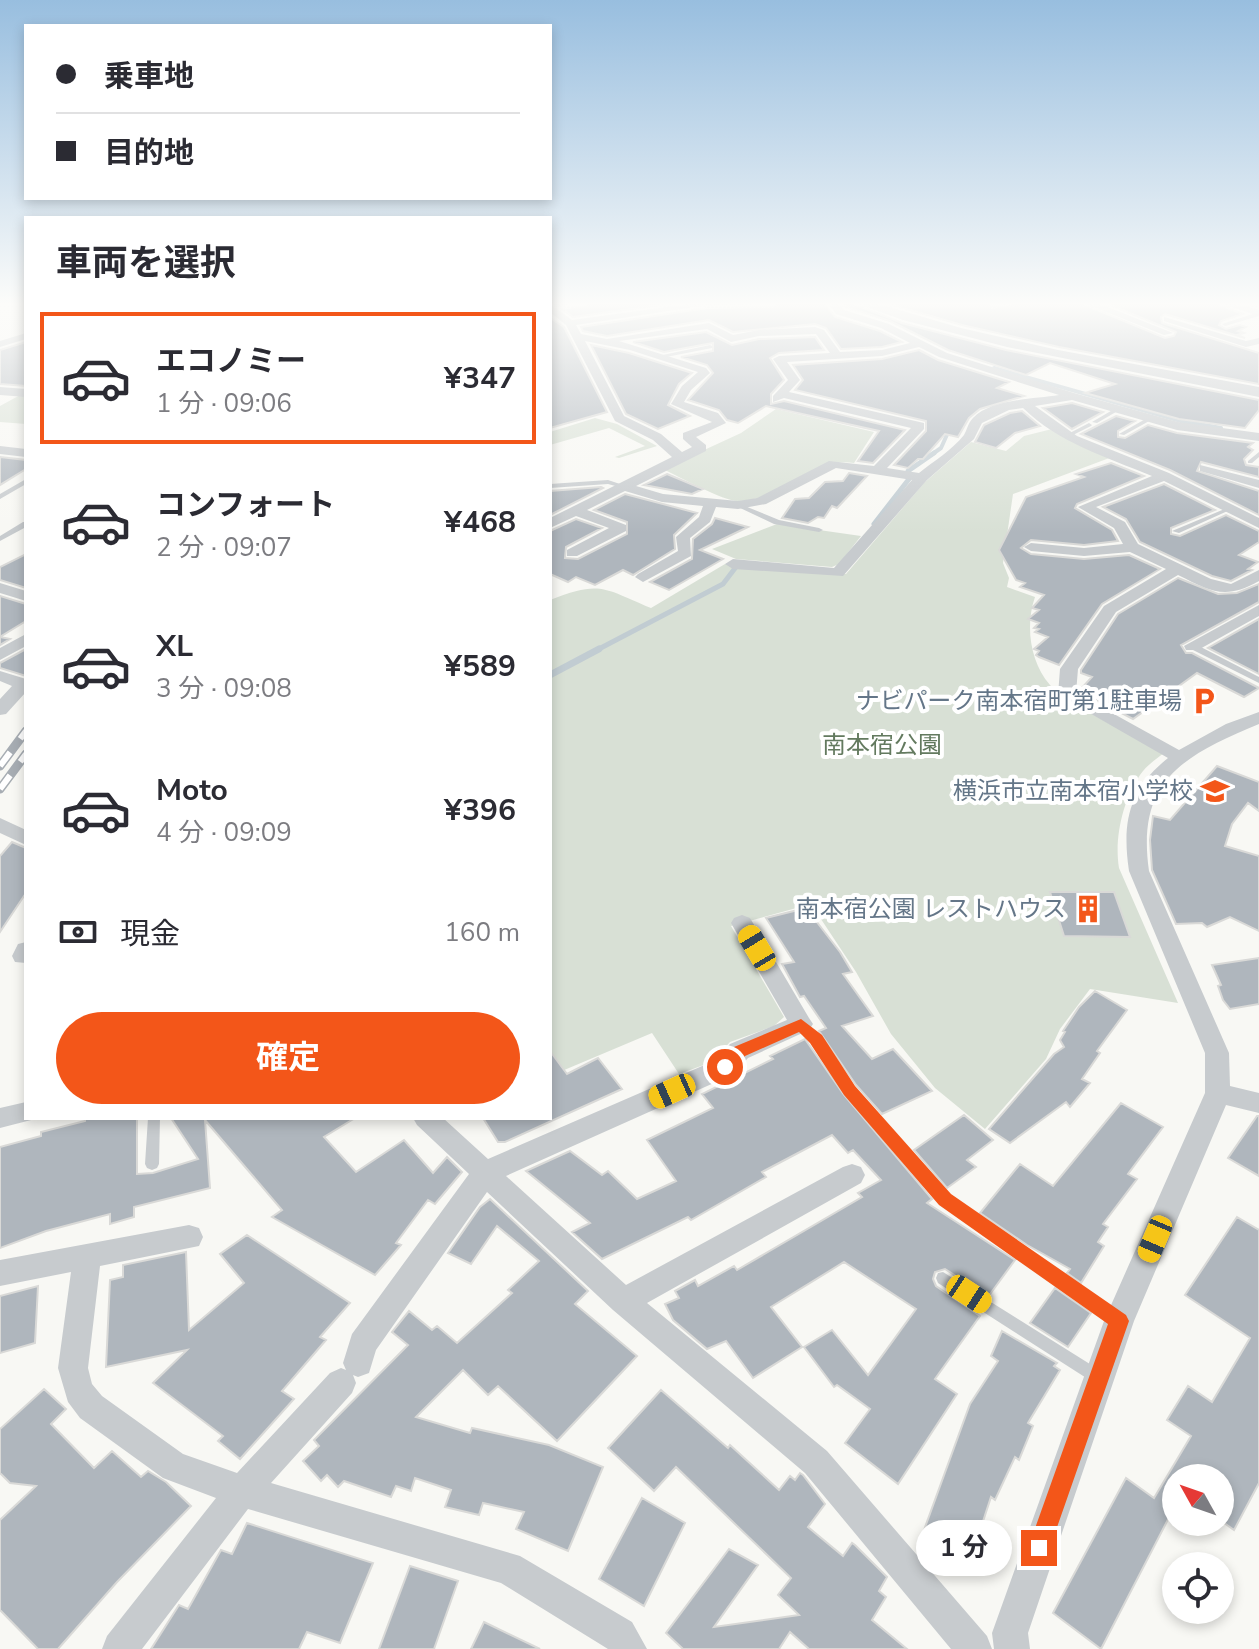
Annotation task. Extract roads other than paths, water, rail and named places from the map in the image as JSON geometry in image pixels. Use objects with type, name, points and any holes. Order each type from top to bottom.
[{"type":"street","points":[[599,379],[619,418],[657,437],[679,458]]},
{"type":"street","points":[[552,523],[701,448],[687,436],[720,423],[714,416],[677,404],[686,388],[697,379]]},
{"type":"street","points":[[793,379],[779,396],[920,426],[878,469]]},
{"type":"street","points":[[1017,379],[1149,419],[1215,434],[1259,437]]},
{"type":"street","points":[[1191,379],[1259,392]]},
{"type":"street","points":[[0,391],[24,393]]},
{"type":"street","points":[[733,564],[838,573],[922,477],[970,436],[977,421],[1006,407],[1072,396]]},
{"type":"street","points":[[1026,404],[1036,415],[1069,435],[1164,476],[1258,522]]},
{"type":"street","points":[[0,450],[24,453]]},
{"type":"street","points":[[623,486],[662,498],[738,505],[761,501],[834,464],[922,477]]},
{"type":"street","points":[[1205,468],[1259,484]]},
{"type":"street","points":[[1132,547],[1120,525],[1085,507],[1164,476]]},
{"type":"street","points":[[643,577],[686,553],[683,537],[705,519],[711,503]]},
{"type":"street","points":[[576,511],[621,528],[565,550],[590,561]]},
{"type":"street","points":[[1031,547],[1084,552],[1132,547],[1206,583],[1233,589],[1259,575]]},
{"type":"street","points":[[1178,569],[1110,609],[1069,669],[1067,695],[1179,757]]},
{"type":"street","points":[[1192,646],[1259,610]]},
{"type":"street","points":[[0,655],[24,640]]},
{"type":"street","points":[[0,676],[19,681],[21,687],[0,710]]},
{"type":"street","points":[[1012,1649],[1010,1633],[1119,1321],[1218,1093],[1217,1053],[1139,871],[1134,852],[1141,805],[1155,778],[1179,757],[1199,743],[1259,717]]},
{"type":"street","points":[[120,1649],[242,1491],[349,1373],[363,1344],[485,1173],[725,1067],[739,1051],[801,1024],[742,923]]},
{"type":"street","points":[[1218,1093],[1258,1102]]},
{"type":"street","points":[[0,1118],[24,1112]]},
{"type":"street","points":[[428,1120],[623,1301],[816,1462],[974,1649]]},
{"type":"street","points":[[623,1301],[852,1175]]},
{"type":"street","points":[[0,1273],[189,1237]]},
{"type":"street","points":[[87,1257],[73,1368],[79,1391],[91,1407],[174,1467],[242,1491],[508,1568],[619,1635],[629,1649]]},
{"type":"lane","points":[[1069,435],[1118,409]]},
{"type":"lane","points":[[1122,434],[1149,419]]},
{"type":"lane","points":[[1250,462],[1259,454]]},
{"type":"lane","points":[[0,497],[24,482]]},
{"type":"lane","points":[[552,486],[608,482],[623,486]]},
{"type":"lane","points":[[738,505],[777,522],[819,530]]},
{"type":"lane","points":[[1176,531],[1229,509]]},
{"type":"lane","points":[[0,539],[24,525]]},
{"type":"lane","points":[[1192,646],[1259,680]]},
{"type":"lane","points":[[801,1024],[816,1039],[850,1090],[945,1200],[1119,1321]]},
{"type":"lane","points":[[152,1164],[154,1120]]},
{"type":"lane","points":[[943,1278],[1099,1378]]},
{"type":"waterway","points":[[1033,379],[1181,421],[1221,428]]},
{"type":"waterway","points":[[931,455],[941,448],[950,428]]},
{"type":"waterway","points":[[874,524],[909,479],[908,471],[934,453]]},
{"type":"waterway","points":[[595,651],[723,584],[739,563]]},
{"type":"waterway","points":[[552,674],[599,649]]},
{"type":"railway","points":[[0,766],[24,734]]},
{"type":"railway","points":[[0,789],[24,757]]},
{"type":"place","name":"ナビパーク南本宿町第1駐車場","points":[[1204,701]]},
{"type":"place","name":"横浜市立南本宿小学校","points":[[1215,791]]},
{"type":"place","name":"南本宿公園 レストハウス","points":[[1088,909]]},
{"type":"park label","name":"南本宿公園","points":[[882,745]]}]
